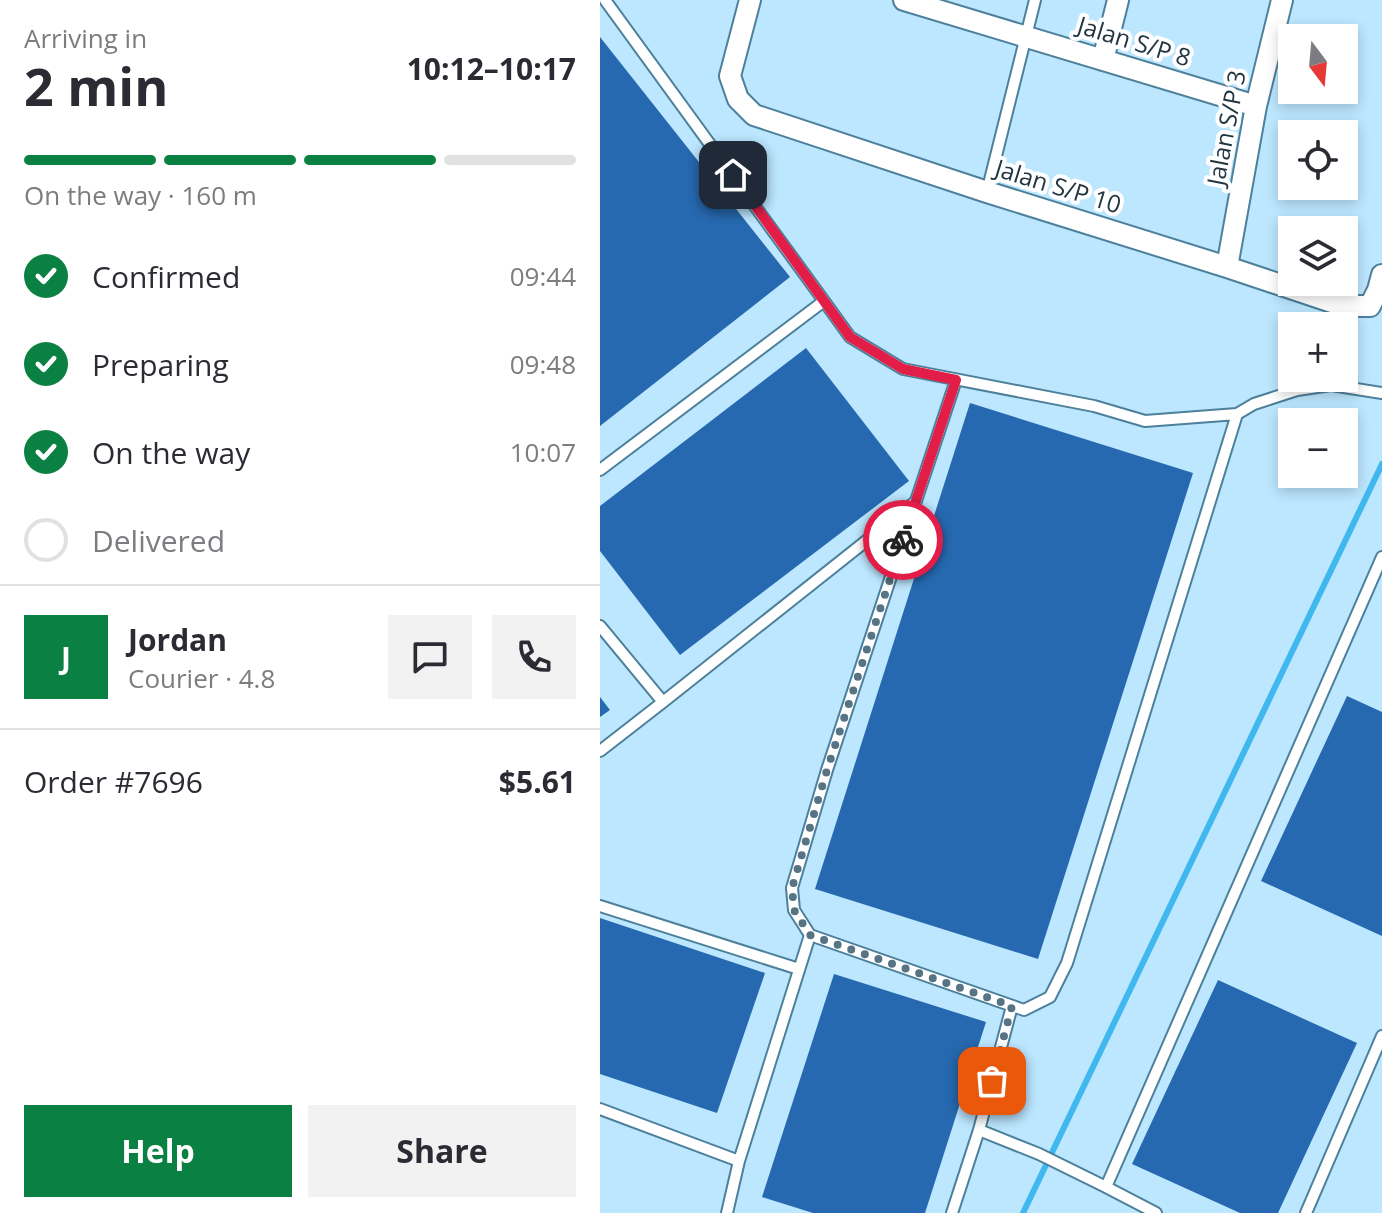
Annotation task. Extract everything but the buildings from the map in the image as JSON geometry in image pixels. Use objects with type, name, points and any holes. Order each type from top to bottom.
[{"type":"street","name":"Jalan S/P 10","points":[[750,0],[730,76],[738,99],[754,115],[1344,306],[1370,306],[1382,275]]},
{"type":"street","name":"Jalan S/P 8","points":[[904,0],[944,6],[1026,37],[1256,106]]},
{"type":"street","points":[[1103,60],[1118,0]]},
{"type":"street","name":"Jalan S/P 3","points":[[1227,267],[1256,106],[1282,0]]},
{"type":"lane","points":[[605,0],[850,337],[903,369],[1094,406],[1145,421],[1237,414],[1254,404],[1297,390],[1331,385],[1382,393]]},
{"type":"lane","points":[[987,192],[1035,0]]},
{"type":"lane","points":[[600,470],[824,301]]},
{"type":"lane","points":[[956,380],[827,770],[792,888],[794,910],[810,935],[1024,1010],[1050,997],[1067,963],[1237,414]]},
{"type":"lane","points":[[600,751],[916,502]]},
{"type":"lane","points":[[1106,1187],[1382,557]]},
{"type":"lane","points":[[600,626],[663,702]]},
{"type":"lane","points":[[600,906],[799,969]]},
{"type":"lane","points":[[727,1213],[739,1161],[810,935]]},
{"type":"lane","points":[[952,1213],[979,1130],[1012,1006]]},
{"type":"lane","points":[[1306,1213],[1382,1036]]},
{"type":"lane","points":[[600,1109],[739,1161]]},
{"type":"lane","points":[[979,1130],[1039,1154],[1156,1213]]},
{"type":"waterway","points":[[1023,1213],[1382,464]]},
{"type":"way so far","points":[[903,540],[827,770],[792,888],[794,910],[810,935],[1012,1006],[992,1081]]},
{"type":"route","points":[[733,175],[850,337],[903,369],[956,380],[903,540]]}]
